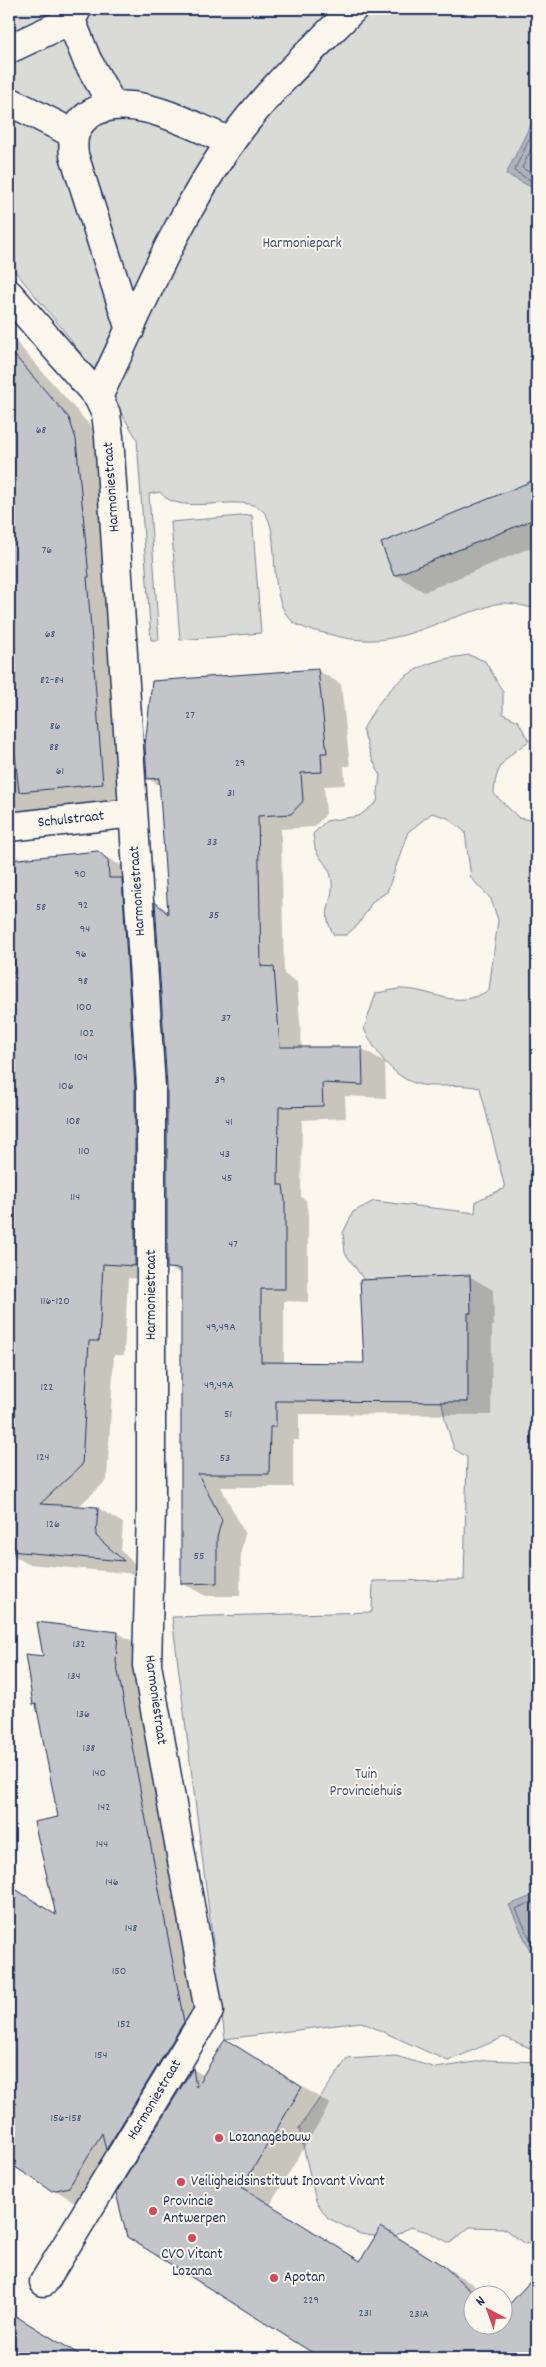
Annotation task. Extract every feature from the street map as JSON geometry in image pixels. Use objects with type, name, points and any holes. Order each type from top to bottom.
[{"type":"street","points":[[98,397],[188,208],[231,142],[288,74],[353,9]]},
{"type":"street","points":[[9,49],[74,14],[87,60],[113,106]]},
{"type":"street","points":[[9,101],[74,134]]},
{"type":"street","points":[[130,330],[74,155],[74,134],[80,122],[93,112],[113,106],[133,106],[152,109],[231,142]]},
{"type":"street","name":"Harmoniestraat","points":[[9,294],[98,397],[106,414],[109,437],[152,1116],[151,1510],[148,1665],[209,2011],[44,2282]]},
{"type":"street","name":"Schulstraat","points":[[9,826],[133,813]]},
{"type":"green space","name":"Harmoniepark","points":[[9,9],[537,9],[537,408],[535,409],[537,412],[537,609],[504,603],[496,604],[417,631],[385,639],[349,639],[309,629],[292,621],[284,610],[279,597],[272,535],[264,512],[255,506],[242,503],[182,504],[169,500],[160,492],[149,494],[159,640],[151,640],[137,439],[109,393],[65,332],[9,264]]},
{"type":"green space","points":[[252,515],[261,633],[180,640],[171,522]]},
{"type":"green space","name":"Tuin Provinciehuis","points":[[469,655],[485,661],[503,692],[503,714],[518,721],[529,741],[508,757],[499,769],[494,794],[519,818],[537,821],[537,2051],[504,2037],[448,2061],[361,2022],[225,2039],[172,1617],[372,1612],[373,1581],[464,1580],[467,1457],[454,1449],[445,1420],[439,1386],[345,1253],[343,1233],[353,1212],[374,1201],[475,1213],[476,1201],[505,1188],[480,1088],[422,1085],[411,1082],[392,1069],[384,1060],[364,1029],[376,993],[399,989],[454,999],[465,999],[489,990],[498,920],[491,899],[471,878],[465,832],[448,818],[432,813],[408,832],[387,892],[373,901],[358,925],[346,935],[334,935],[328,918],[332,892],[331,876],[316,851],[313,834],[326,821],[359,816],[377,802],[380,775],[371,756],[363,730],[383,698],[401,680],[422,667],[434,662]]},
{"type":"green space","points":[[396,2056],[436,2068],[488,2060],[537,2062],[537,2241],[525,2244],[503,2228],[470,2227],[450,2243],[428,2232],[410,2227],[391,2238],[360,2234],[328,2218],[316,2201],[299,2128],[347,2059]]},
{"type":"water","points":[[537,112],[537,190],[506,174]]},
{"type":"water","points":[[537,1894],[537,1952],[532,1955],[509,1905]]},
{"type":"building","points":[[9,349],[69,418],[76,439],[89,577],[87,577],[103,784],[19,792],[15,755],[9,755]]},
{"type":"building","points":[[537,479],[537,518],[394,576],[381,543]]},
{"type":"building","points":[[318,669],[327,753],[321,753],[322,772],[301,773],[303,801],[291,814],[258,816],[261,966],[274,967],[280,1047],[362,1047],[363,1085],[322,1083],[323,1106],[279,1107],[278,1185],[283,1185],[285,1201],[285,1289],[261,1289],[261,1362],[364,1363],[360,1280],[470,1275],[471,1313],[468,1313],[468,1402],[276,1401],[276,1427],[270,1427],[269,1474],[198,1474],[222,1520],[217,1537],[217,1583],[181,1584],[181,1269],[167,1268],[167,1086],[155,902],[168,914],[159,778],[147,779],[145,746],[152,681]]},
{"type":"building","points":[[98,851],[108,860],[109,878],[122,878],[135,1088],[135,1266],[103,1264],[99,1341],[89,1341],[82,1465],[40,1504],[98,1507],[96,1536],[124,1561],[9,1551],[9,973],[15,973],[9,911],[9,860]]},
{"type":"building","points":[[37,1622],[118,1632],[116,1661],[184,2022],[106,2150],[102,2133],[69,2187],[52,2191],[9,2163],[9,1885],[56,1915],[34,1822],[58,1817],[36,1704],[33,1705],[25,1654],[43,1656]]},
{"type":"building","points":[[225,2039],[302,2087],[242,2187],[360,2261],[381,2227],[445,2267],[464,2285],[464,2334],[514,2334],[514,2299],[537,2274],[537,2358],[321,2358],[127,2237],[116,2193],[193,2068],[196,2087]]},
{"type":"building","points":[[9,2312],[85,2358],[9,2358]]},
{"type":"place","name":"Lozanagebouw","points":[[219,2138]]},
{"type":"place","name":"Veiligheidsinstituut Inovant Vivant","points":[[181,2182]]},
{"type":"place","name":"Provincie Antwerpen","points":[[153,2211]]},
{"type":"place","name":"CVO Vitant Lozana","points":[[192,2238]]},
{"type":"place","name":"Apotan","points":[[274,2278]]}]
